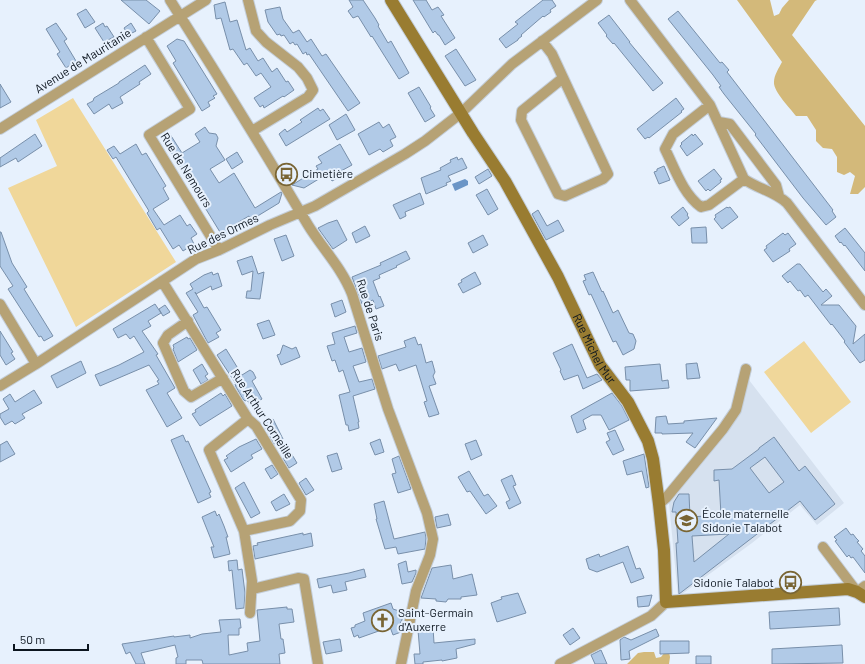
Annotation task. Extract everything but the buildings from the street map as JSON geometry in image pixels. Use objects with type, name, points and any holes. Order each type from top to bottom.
[{"type":"street","name":"Rue de Paris","points":[[170,0],[301,212],[349,284],[388,409],[431,525],[433,539],[432,547],[415,597],[401,664]]},
{"type":"street","name":"Avenue de Mauritanie","points":[[0,129],[206,0]]},
{"type":"street","points":[[248,0],[256,31],[266,42],[298,67],[307,78],[313,90],[308,96],[252,131]]},
{"type":"street","name":"Rue Michel Mur","points":[[391,0],[505,181],[558,277],[600,365],[628,402],[648,441],[653,459],[659,504],[664,550],[666,602]]},
{"type":"street","name":"Rue des Ormes","points":[[0,386],[196,259],[220,250],[270,225],[315,206],[426,141],[461,113],[512,64],[597,0]]},
{"type":"street","points":[[630,0],[710,105],[744,178],[750,183],[779,196],[787,203],[865,305]]},
{"type":"street","name":"Rue de Nemours","points":[[146,37],[190,109],[149,135],[220,250]]},
{"type":"street","points":[[542,41],[552,54],[608,174],[603,179],[565,196],[558,194],[521,120],[522,111],[563,78]]},
{"type":"street","points":[[710,105],[673,134],[665,149],[688,195],[701,207],[709,205],[744,178]]},
{"type":"street","points":[[719,122],[730,124],[776,185],[779,196]]},
{"type":"street","name":"Rue Arthur Corneille","points":[[162,281],[248,419],[256,426],[301,500],[300,511],[290,521],[244,531]]},
{"type":"street","points":[[0,304],[36,364]]},
{"type":"street","points":[[188,321],[168,335],[163,343],[184,391],[191,397],[223,378]]},
{"type":"street","points":[[659,504],[666,498],[723,429],[736,410],[746,369]]},
{"type":"street","points":[[248,419],[209,450],[244,531],[253,589],[250,614]]},
{"type":"street","points":[[823,547],[862,591]]},
{"type":"street","points":[[253,589],[298,578],[304,579],[318,664]]},
{"type":"street","points":[[560,664],[651,616],[666,602],[848,589],[862,591]]},
{"type":"shaded area","points":[[737,0],[770,0],[774,16],[779,14],[789,0],[817,0],[792,35],[865,126],[865,187],[858,194],[850,194],[855,176],[850,172],[844,175],[837,172],[837,157],[832,149],[823,148],[816,141],[816,130],[807,116],[796,116],[779,95],[774,86],[774,79],[782,62]]},
{"type":"shaded area","points":[[73,98],[176,262],[76,327],[8,188],[57,166],[36,120]]},
{"type":"shaded area","points":[[804,341],[851,402],[811,433],[764,372]]},
{"type":"shaded area","points":[[749,380],[844,503],[817,525],[800,505],[752,543],[678,597],[669,503],[735,422]]},
{"type":"shaded area","points":[[654,652],[656,658],[661,657],[665,652],[669,652],[669,664],[627,664],[638,653]]},
{"type":"water","points":[[465,179],[468,181],[468,185],[455,191],[452,184]]},
{"type":"place","name":"Cimetière","points":[[286,174]]},
{"type":"place","name":"École maternelle Sidonie Talabot","points":[[687,521]]},
{"type":"place","name":"Sidonie Talabot","points":[[790,583]]},
{"type":"place","name":"Saint-Germain d'Auxerre","points":[[383,620]]}]
